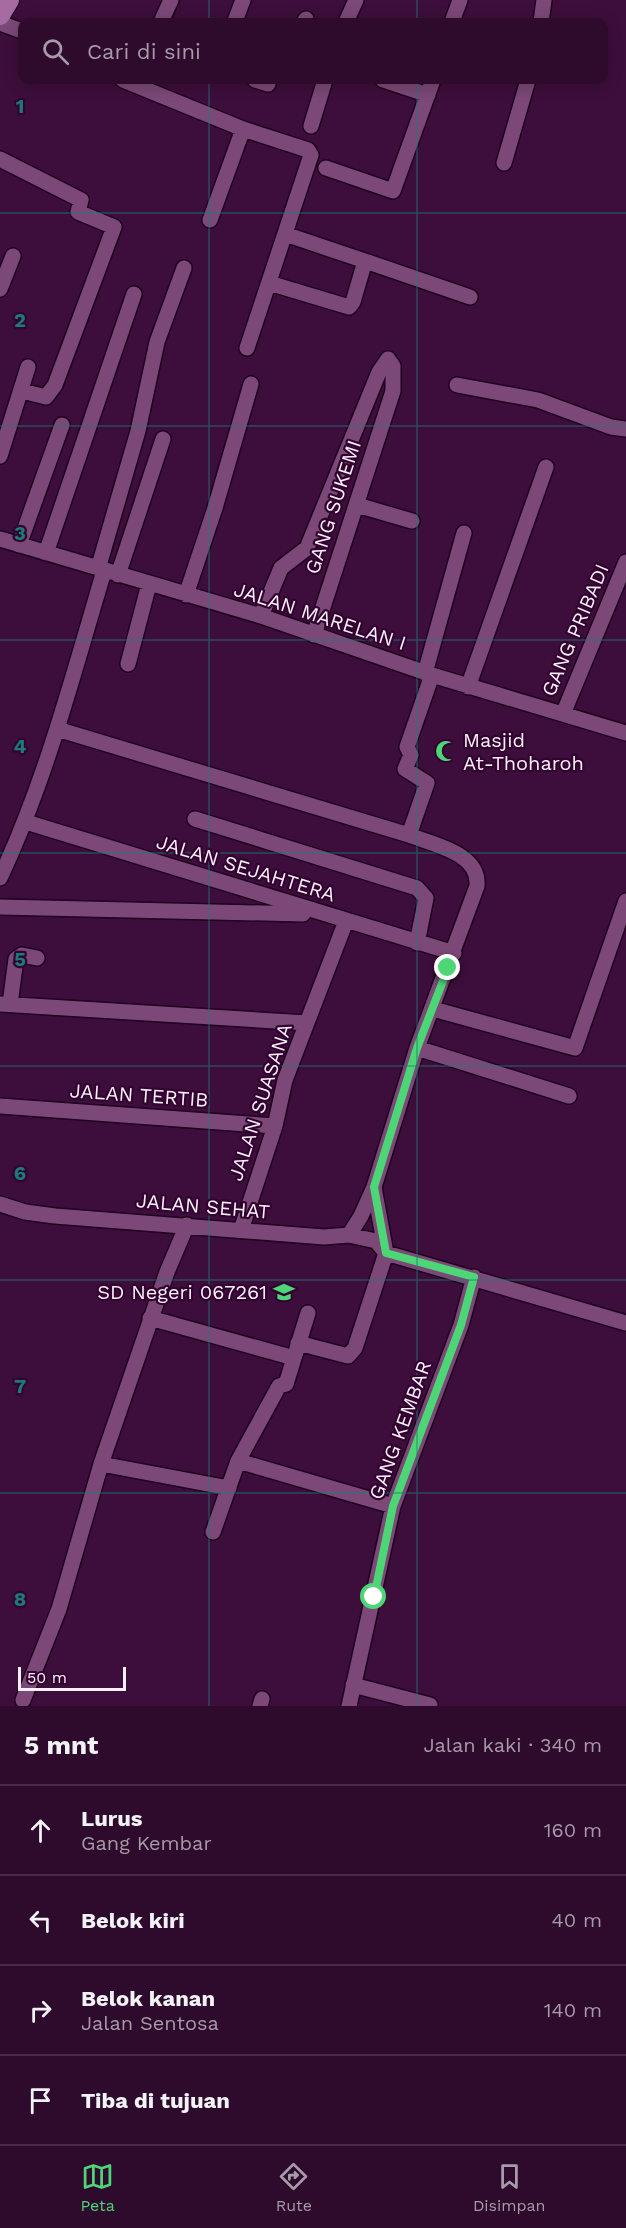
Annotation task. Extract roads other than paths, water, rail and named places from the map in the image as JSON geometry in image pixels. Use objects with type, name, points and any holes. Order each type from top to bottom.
[{"type":"main road","points":[[0,15],[9,0]]},
{"type":"street","points":[[163,18],[171,0]]},
{"type":"street","points":[[236,18],[243,0]]},
{"type":"street","points":[[348,18],[356,0]]},
{"type":"street","points":[[453,18],[460,0]]},
{"type":"street","points":[[542,18],[544,0]]},
{"type":"street","points":[[0,23],[18,30]]},
{"type":"street","points":[[133,84],[243,129],[308,150],[311,155],[247,348]]},
{"type":"street","points":[[311,126],[324,84]]},
{"type":"street","points":[[395,84],[428,95]]},
{"type":"street","points":[[326,168],[393,191],[432,84]]},
{"type":"street","points":[[504,163],[527,84]]},
{"type":"street","points":[[210,220],[243,129]]},
{"type":"street","points":[[0,159],[81,200],[78,212],[114,227],[55,385],[46,397],[22,391]]},
{"type":"street","points":[[285,234],[470,297]]},
{"type":"street","points":[[0,289],[13,256]]},
{"type":"street","points":[[269,283],[349,307],[365,261]]},
{"type":"street","points":[[107,572],[157,342],[184,268]]},
{"type":"street","points":[[46,553],[134,294]]},
{"type":"street","name":"GANG SUKEMI","points":[[261,616],[281,568],[307,548],[379,372],[388,358],[393,366],[393,391],[314,635]]},
{"type":"street","points":[[0,456],[28,367]]},
{"type":"street","points":[[186,595],[219,498],[251,384]]},
{"type":"street","points":[[457,385],[538,400],[611,427],[626,429]]},
{"type":"street","points":[[19,545],[62,425]]},
{"type":"street","points":[[0,878],[26,822],[107,572],[163,439]]},
{"type":"street","points":[[468,687],[546,466]]},
{"type":"street","points":[[357,505],[412,522]]},
{"type":"street","points":[[409,835],[427,783],[405,769],[411,755],[407,747],[429,674],[464,532]]},
{"type":"street","name":"JALAN MARELAN I","points":[[0,539],[261,616],[468,687],[626,733]]},
{"type":"street","name":"GANG PRIBADI","points":[[563,714],[626,562]]},
{"type":"street","points":[[128,664],[149,584]]},
{"type":"street","points":[[57,729],[409,835],[464,857],[477,874],[477,886],[417,1048],[374,1187],[362,1216],[349,1234],[376,1241],[386,1253],[626,1323]]},
{"type":"street","points":[[195,819],[417,888],[426,898],[417,943]]},
{"type":"street","name":"JALAN SEJAHTERA","points":[[26,822],[320,914],[454,953]]},
{"type":"street","points":[[433,1009],[575,1048],[626,902]]},
{"type":"street","points":[[0,907],[320,914]]},
{"type":"street","name":"JALAN SUASANA","points":[[241,1230],[275,1126],[285,1080],[346,921]]},
{"type":"street","points":[[37,958],[22,956],[16,959],[5,1004],[307,1023]]},
{"type":"street","points":[[417,1048],[569,1096]]},
{"type":"street","name":"JALAN TERTIB","points":[[0,1106],[275,1126]]},
{"type":"street","points":[[150,1318],[296,1351],[343,1356],[352,1354],[386,1253],[374,1187]]},
{"type":"street","name":"JALAN SEHAT","points":[[0,1204],[25,1212],[55,1216],[324,1237],[349,1234]]},
{"type":"street","points":[[23,1700],[59,1609],[100,1464],[150,1318],[187,1225]]},
{"type":"street","name":"GANG KEMBAR","points":[[349,1706],[393,1506],[461,1325],[474,1277]]},
{"type":"street","points":[[213,1532],[238,1461],[279,1386],[286,1383],[308,1313]]},
{"type":"street","points":[[238,1461],[393,1506]]},
{"type":"street","points":[[100,1464],[229,1488]]},
{"type":"street","points":[[353,1685],[430,1705]]},
{"type":"place","name":"Masjid At-Thoharoh","points":[[446,751]]},
{"type":"place","name":"SD Negeri 067261","points":[[284,1292]]}]
